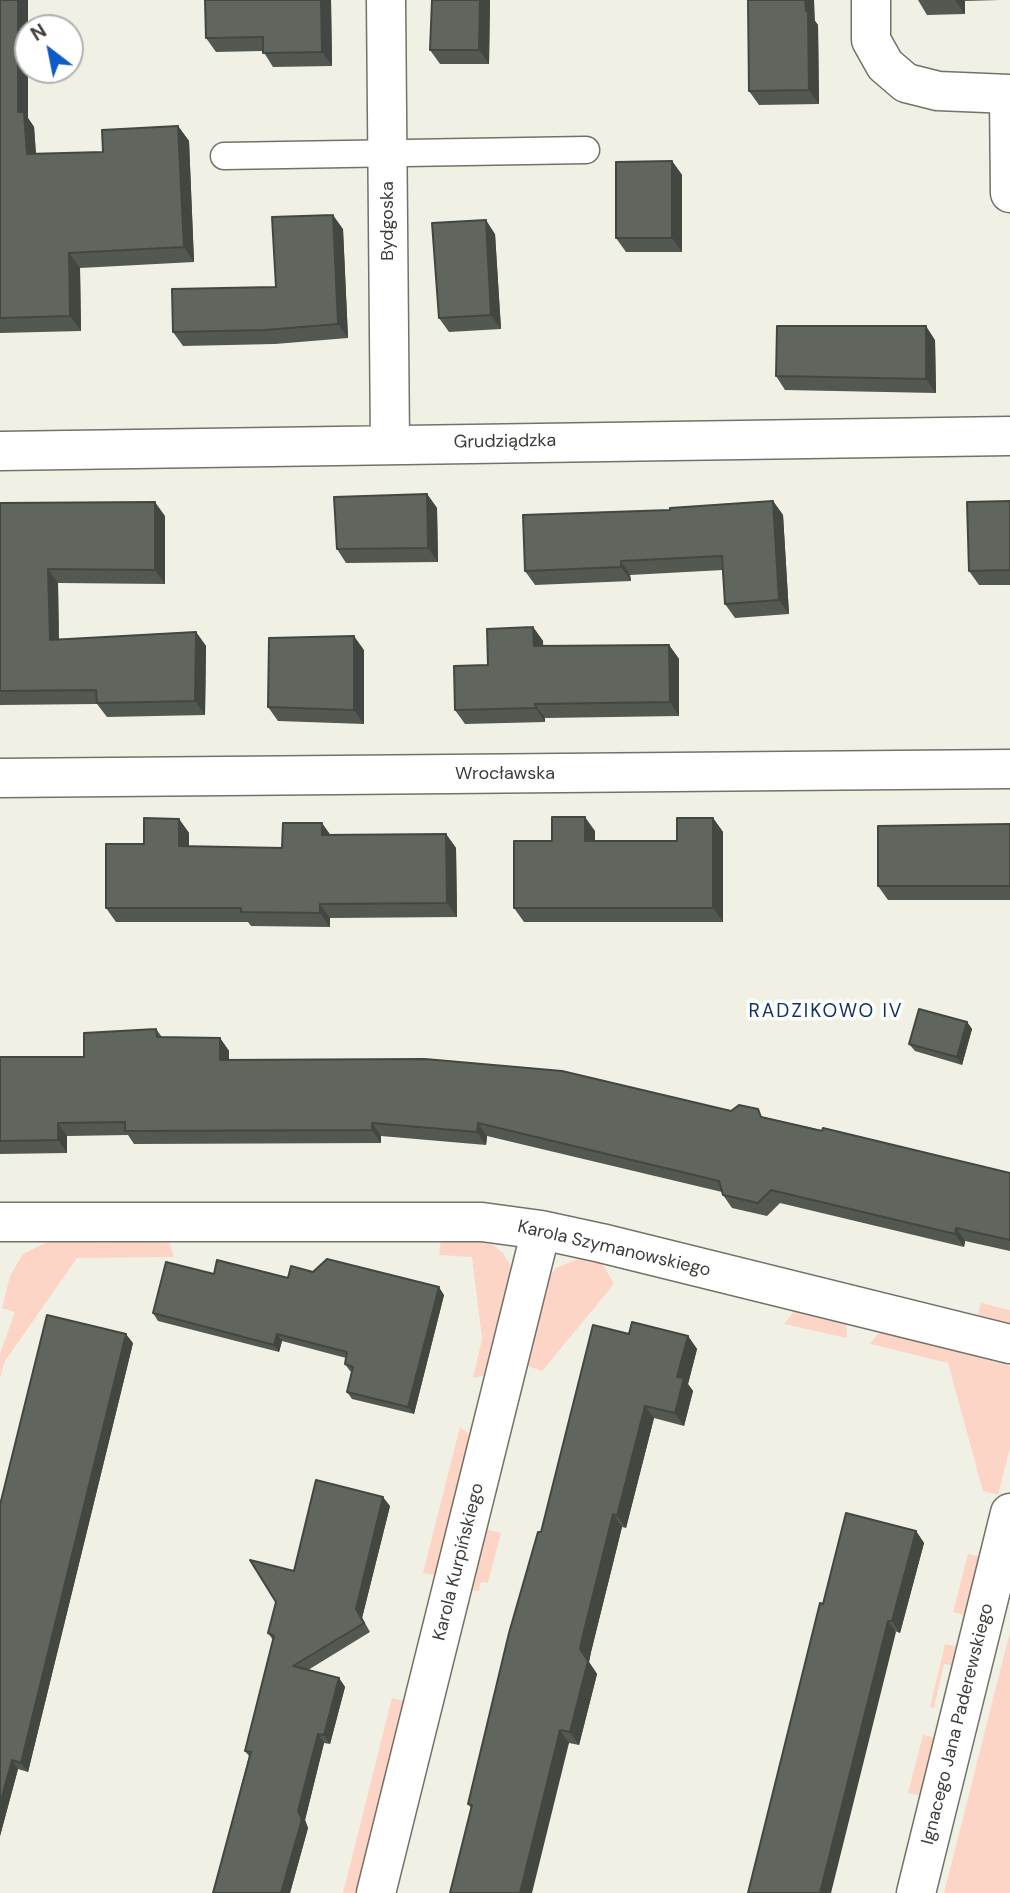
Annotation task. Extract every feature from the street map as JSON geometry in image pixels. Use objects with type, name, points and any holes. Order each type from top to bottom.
[{"type":"street","name":"Bydgoska","points":[[386,0],[390,443]]},
{"type":"street","points":[[871,0],[871,40],[885,65],[906,83],[938,90],[1009,94],[1010,193]]},
{"type":"street","name":"Grudziądzka","points":[[0,452],[390,443],[1010,436]]},
{"type":"street","name":"Wrocławska","points":[[0,778],[1010,769]]},
{"type":"street","name":"Karola Szymanowskiego","points":[[2,1230],[408,1221],[482,1222],[541,1230],[1010,1344]]},
{"type":"street","name":"Karola Kurpińskiego","points":[[376,1893],[541,1230]]},
{"type":"street","name":"Ignacego Jana Paderewskiego","points":[[916,1893],[1010,1513]]},
{"type":"lane","points":[[224,156],[586,150]]},
{"type":"shaded area","points":[[441,1239],[479,1241],[493,1245],[503,1253],[510,1265],[513,1275],[491,1374],[473,1378],[482,1339],[472,1257],[439,1255]]},
{"type":"shaded area","points":[[169,1241],[174,1257],[77,1258],[5,1361],[0,1378],[0,1354],[15,1312],[2,1308],[10,1276],[23,1254],[47,1242]]},
{"type":"shaded area","points":[[578,1259],[602,1263],[614,1284],[542,1371],[525,1365],[548,1279],[556,1268]]},
{"type":"shaded area","points":[[981,1303],[1010,1310],[1010,1324],[978,1315]]},
{"type":"shaded area","points":[[795,1310],[846,1321],[847,1338],[784,1324]]},
{"type":"shaded area","points":[[880,1331],[1010,1366],[1010,1448],[998,1495],[983,1491],[948,1363],[870,1344]]},
{"type":"shaded area","points":[[460,1427],[474,1438],[439,1576],[423,1573]]},
{"type":"shaded area","points":[[485,1529],[501,1533],[488,1583],[481,1582],[479,1591],[469,1590]]},
{"type":"shaded area","points":[[968,1554],[982,1557],[967,1616],[953,1612]]},
{"type":"shaded area","points":[[1010,1632],[1010,1893],[944,1893]]},
{"type":"shaded area","points":[[945,1644],[961,1647],[956,1666],[944,1664],[934,1708],[930,1707]]},
{"type":"shaded area","points":[[392,1698],[408,1702],[360,1893],[343,1893]]},
{"type":"shaded area","points":[[923,1735],[937,1738],[922,1796],[908,1793]]},
{"type":"building","points":[[0,0],[18,0],[18,14],[14,14],[14,84],[18,84],[18,112],[24,112],[27,154],[103,152],[102,130],[178,126],[184,247],[69,253],[70,316],[0,318]]},
{"type":"building","points":[[205,0],[321,0],[322,52],[263,53],[263,37],[206,38]]},
{"type":"building","points":[[432,0],[480,0],[479,50],[430,50]]},
{"type":"building","points":[[748,0],[805,0],[808,11],[809,90],[749,91]]},
{"type":"building","points":[[672,161],[672,238],[616,238],[616,162]]},
{"type":"building","points":[[333,215],[338,324],[265,330],[173,332],[172,289],[276,287],[272,217]]},
{"type":"building","points":[[486,220],[491,315],[439,318],[432,223]]},
{"type":"building","points":[[777,326],[926,326],[926,379],[776,376]]},
{"type":"building","points":[[427,494],[428,548],[337,549],[334,497]]},
{"type":"building","points":[[773,501],[779,600],[725,604],[722,556],[621,561],[621,567],[525,571],[523,515],[670,510]]},
{"type":"building","points":[[1010,501],[1010,570],[969,571],[967,502]]},
{"type":"building","points":[[155,502],[155,570],[48,569],[50,640],[196,632],[195,701],[97,703],[96,690],[0,691],[0,503]]},
{"type":"building","points":[[533,627],[534,646],[669,645],[670,702],[535,704],[536,708],[455,710],[454,666],[488,665],[487,629]]},
{"type":"building","points":[[354,636],[354,710],[268,707],[269,638]]},
{"type":"building","points":[[552,817],[585,817],[585,841],[677,841],[677,818],[713,818],[713,908],[514,908],[514,841],[552,841]]},
{"type":"building","points":[[144,818],[179,819],[179,846],[282,848],[283,823],[322,823],[322,835],[446,834],[447,903],[320,904],[320,913],[241,912],[241,908],[106,908],[106,844],[144,844]]},
{"type":"building","points":[[1010,824],[1010,886],[878,886],[878,826]]},
{"type":"building","points":[[919,1009],[967,1022],[957,1057],[909,1044]]},
{"type":"building","points":[[156,1029],[157,1037],[220,1038],[220,1060],[425,1059],[562,1071],[731,1111],[739,1105],[758,1109],[761,1117],[822,1131],[823,1128],[1010,1173],[1010,1240],[956,1228],[955,1234],[771,1190],[758,1203],[723,1195],[719,1181],[478,1123],[477,1132],[372,1123],[372,1130],[125,1131],[125,1122],[58,1123],[58,1140],[0,1141],[0,1057],[84,1057],[84,1033]]},
{"type":"building","points":[[327,1259],[439,1287],[408,1407],[347,1392],[353,1367],[345,1364],[347,1352],[277,1334],[274,1345],[153,1313],[166,1262],[214,1274],[217,1260],[288,1278],[291,1266],[313,1272]]},
{"type":"building","points":[[47,1315],[126,1334],[21,1763],[12,1760],[0,1804],[0,1505]]},
{"type":"building","points":[[632,1322],[688,1336],[677,1377],[684,1378],[675,1413],[645,1406],[617,1516],[613,1514],[582,1639],[580,1649],[588,1661],[570,1732],[560,1730],[520,1893],[450,1893],[472,1805],[468,1804],[509,1633],[538,1532],[541,1532],[593,1325],[629,1334]]},
{"type":"building","points":[[316,1480],[383,1497],[356,1609],[364,1623],[293,1666],[339,1678],[324,1735],[318,1734],[298,1811],[302,1819],[281,1893],[213,1893],[251,1752],[245,1751],[274,1636],[268,1633],[276,1602],[250,1560],[294,1571]]},
{"type":"building","points":[[846,1513],[916,1531],[892,1621],[888,1621],[820,1893],[748,1893],[820,1603],[823,1604]]},
{"type":"district","name":"RADZIKOWO IV","points":[[826,1012]]}]
